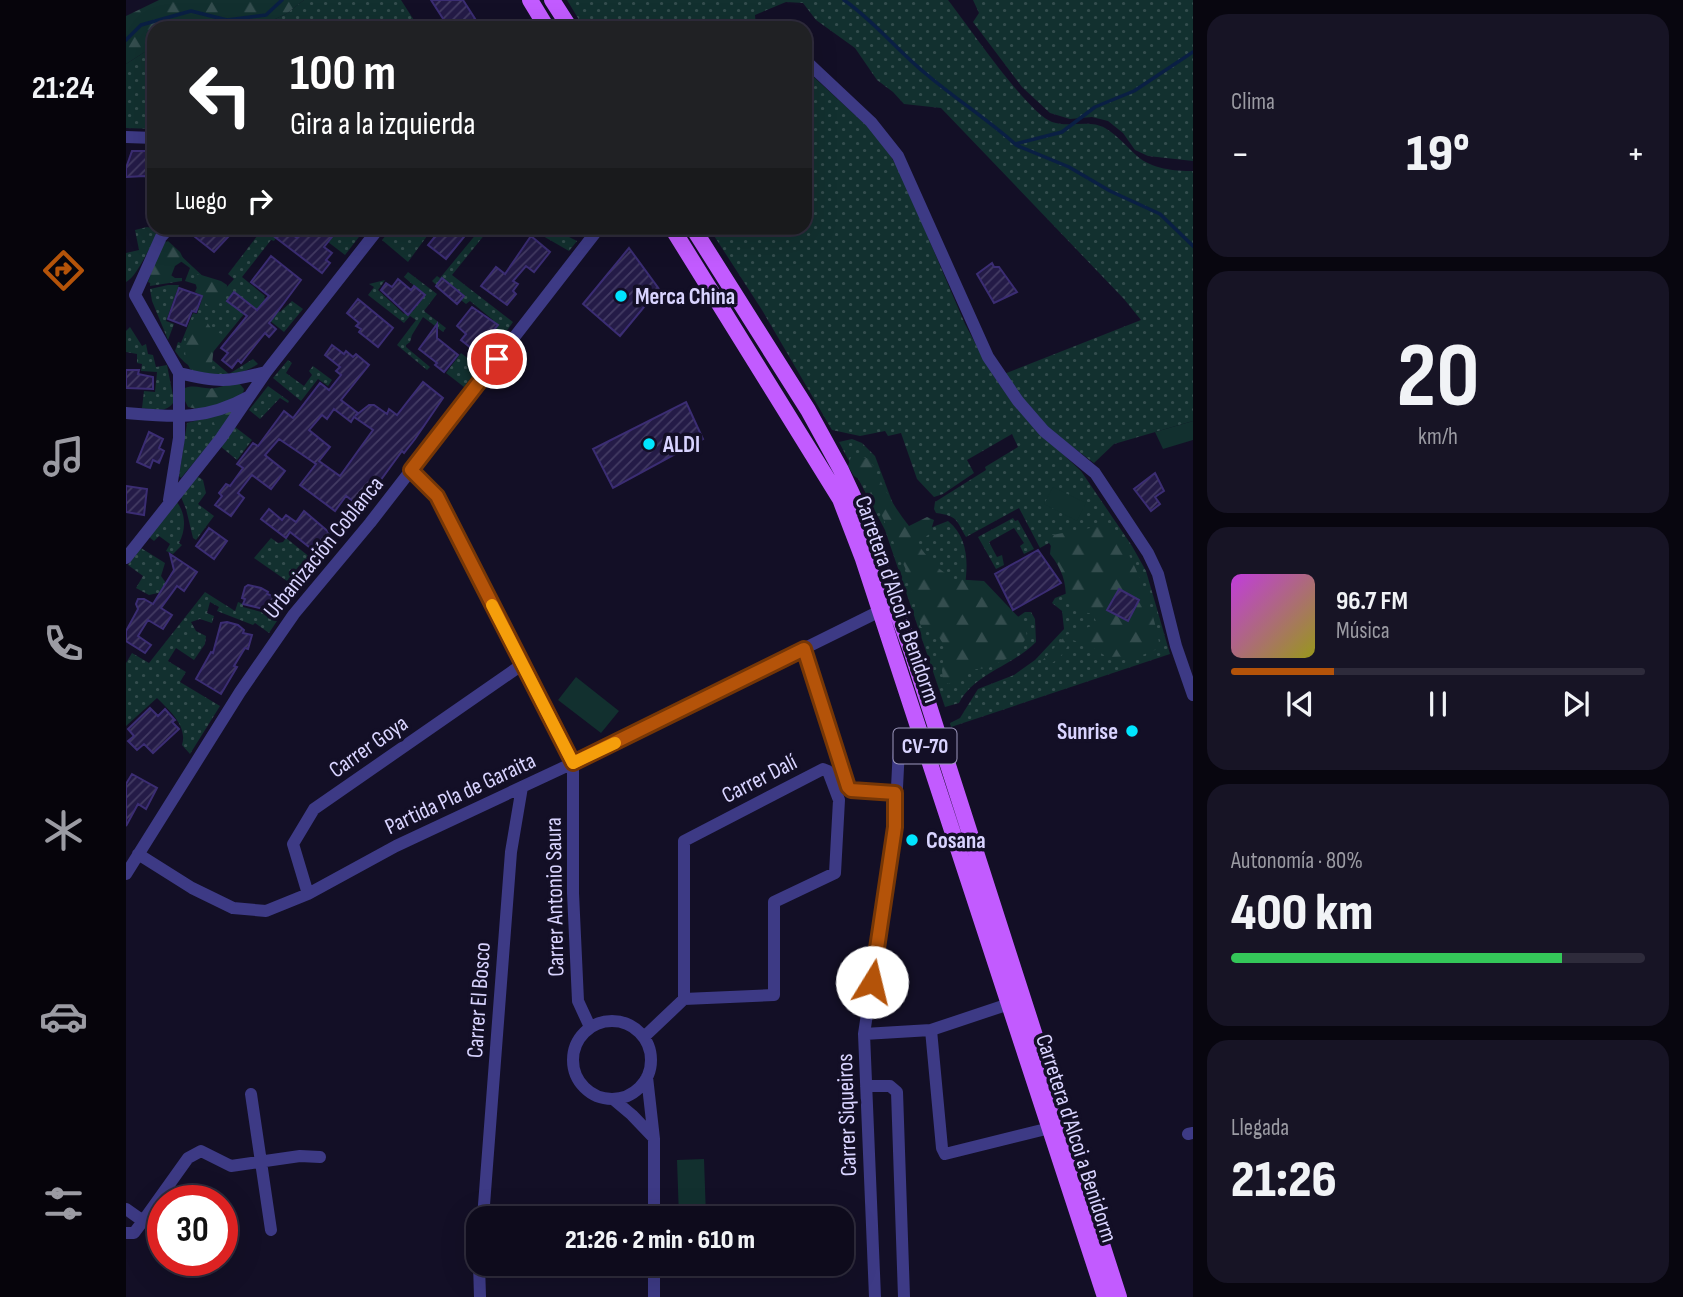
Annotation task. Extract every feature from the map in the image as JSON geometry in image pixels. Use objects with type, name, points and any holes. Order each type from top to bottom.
[{"type":"main road","points":[[530,0],[541,21]]},
{"type":"main road","points":[[552,0],[566,21]]},
{"type":"main road","name":"Carretera d'Alcoi a Benidorm","points":[[675,235],[840,499],[863,559],[1105,1297]]},
{"type":"main road","name":"Carretera d'Alcoi a Benidorm","points":[[696,235],[808,410],[841,470],[865,525],[912,653],[1119,1297]]},
{"type":"street","points":[[812,67],[871,122],[898,156],[988,356],[1017,401],[1044,431],[1095,473],[1148,553],[1158,574],[1176,646],[1193,695]]},
{"type":"street","points":[[126,137],[147,138]]},
{"type":"street","points":[[163,235],[131,293],[164,343],[179,373],[179,438],[168,503]]},
{"type":"street","points":[[126,558],[221,438],[267,372],[374,235]]},
{"type":"street","name":"Urbanización Coblanca","points":[[126,874],[240,692],[294,614],[411,470],[594,235]]},
{"type":"street","points":[[179,373],[210,381],[228,381],[267,372]]},
{"type":"street","points":[[126,412],[194,416],[211,413],[251,395]]},
{"type":"street","name":"Partida Pla de Garaita","points":[[138,854],[192,888],[233,908],[266,911],[308,894],[396,846],[573,763],[437,496],[411,470]]},
{"type":"street","points":[[573,763],[880,611]]},
{"type":"street","points":[[804,649],[848,787],[851,790],[895,793]]},
{"type":"street","name":"Carrer Goya","points":[[308,894],[293,844],[314,809],[523,664]]},
{"type":"street","name":"Carrer Siqueiros","points":[[875,1297],[864,1034],[895,827],[899,748],[923,740]]},
{"type":"street","name":"Carrer Antonio Saura","points":[[573,763],[573,893],[578,1001],[590,1027]]},
{"type":"street","name":"Carrer Dalí","points":[[823,769],[828,771],[839,800],[835,873],[774,902],[774,995],[684,999],[684,841],[823,769]]},
{"type":"street","name":"Carrer El Bosco","points":[[484,1206],[511,852],[522,787]]},
{"type":"street","points":[[644,1037],[684,999]]},
{"type":"street","points":[[864,1034],[931,1030],[1009,1004]]},
{"type":"street","points":[[647,1077],[636,1090],[624,1097],[603,1098],[590,1093],[578,1080],[573,1067],[576,1043],[590,1027],[602,1022],[629,1024],[644,1037],[650,1050],[651,1063],[647,1077],[654,1139],[654,1206]]},
{"type":"street","points":[[931,1030],[942,1148],[945,1154],[1050,1128]]},
{"type":"street","points":[[866,1086],[890,1086],[897,1092],[904,1297]]},
{"type":"street","points":[[251,1094],[271,1230]]},
{"type":"street","points":[[613,1099],[654,1139]]},
{"type":"street","points":[[126,1233],[134,1233],[195,1152],[201,1151],[231,1167],[300,1156],[320,1157]]},
{"type":"street","points":[[126,1209],[143,1221]]},
{"type":"street","points":[[479,1276],[480,1297]]},
{"type":"street","points":[[654,1276],[654,1297]]},
{"type":"green space","points":[[159,0],[304,0],[286,14],[271,21],[147,21],[147,50],[126,64],[126,16]]},
{"type":"green space","points":[[304,0],[401,0],[414,21],[271,21],[286,14]]},
{"type":"green space","points":[[567,0],[948,0],[1014,86],[1041,115],[1059,124],[1099,125],[1114,134],[1149,164],[1171,170],[1193,171],[1193,421],[1114,444],[1094,463],[1037,417],[1004,374],[1141,320],[941,108],[904,104],[877,80],[855,48],[816,20],[803,3],[786,2],[755,15],[755,21],[580,21]]},
{"type":"green space","points":[[973,0],[1193,0],[1193,161],[1148,156],[1135,150],[1123,133],[1108,121],[1092,117],[1070,119],[1050,113],[1022,87],[973,22],[979,13]]},
{"type":"green space","points":[[147,50],[147,129],[126,128],[126,64]]},
{"type":"green space","points":[[812,75],[867,126],[886,148],[901,174],[965,324],[988,367],[1011,401],[1040,433],[1081,471],[1132,546],[1146,571],[1170,654],[951,727],[950,723],[960,718],[978,689],[1014,675],[1035,660],[1064,629],[1062,611],[1052,603],[1055,598],[1070,592],[1065,567],[1049,543],[1040,548],[1019,508],[966,537],[955,520],[936,513],[934,509],[935,502],[1018,447],[1012,434],[967,460],[974,473],[934,497],[917,479],[901,433],[888,436],[885,431],[860,436],[832,430],[762,310],[714,235],[812,235]]},
{"type":"green space","points":[[147,227],[147,235],[157,235],[140,266],[126,282],[126,253],[139,250],[135,230]]},
{"type":"green space","points":[[258,235],[278,235],[274,241],[271,240],[242,277],[280,312],[292,301],[303,309],[284,332],[234,292],[228,301],[244,314],[209,357],[229,374],[253,359],[258,364],[236,374],[213,375],[202,373],[183,361],[175,351],[193,313],[197,314],[203,296],[195,292],[198,285],[185,281],[190,268],[179,260],[168,273],[175,278],[182,278],[182,281],[150,286],[151,274],[165,241],[207,280],[225,289],[234,279],[228,274]]},
{"type":"green space","points":[[333,235],[360,235],[345,255],[328,242]]},
{"type":"green space","points":[[386,235],[428,235],[408,262],[382,240]]},
{"type":"green space","points":[[475,235],[484,235],[452,275],[513,322],[501,339],[493,333],[497,328],[491,323],[493,320],[470,301],[466,304],[461,300],[464,296],[453,287],[446,294],[432,281],[437,276],[440,278]]},
{"type":"green space","points":[[541,235],[570,235],[569,237],[577,241],[569,251]]},
{"type":"green space","points":[[168,241],[184,260],[175,266],[170,279],[152,284],[148,282],[160,245]]},
{"type":"green space","points":[[408,272],[437,294],[424,311],[446,328],[443,332],[423,317],[406,345],[430,367],[427,370],[397,345],[416,320],[410,316],[404,323],[368,295],[374,287],[369,284],[385,280],[378,290],[404,314],[409,308],[413,311],[425,295],[404,277]]},
{"type":"green space","points":[[198,274],[227,285],[226,296],[213,309],[198,292],[194,278]]},
{"type":"green space","points":[[179,285],[166,321],[174,324],[168,340],[152,301],[150,289]]},
{"type":"green space","points":[[202,315],[213,331],[222,334],[214,347],[211,371],[205,376],[190,369],[185,349],[195,316]]},
{"type":"green space","points":[[130,327],[142,346],[146,344],[148,354],[153,355],[156,367],[167,365],[174,401],[168,408],[142,408],[144,391],[155,392],[157,372],[141,371],[142,364],[137,363],[137,354],[126,352],[126,331]]},
{"type":"green space","points":[[461,353],[479,367],[464,387],[446,373]]},
{"type":"green space","points":[[288,360],[292,363],[286,373],[304,386],[312,375],[309,371],[313,366],[332,380],[328,386],[318,379],[301,401],[273,378]]},
{"type":"green space","points":[[239,383],[244,389],[243,393],[228,402],[233,415],[225,428],[216,427],[213,421],[214,413],[188,407],[184,399],[185,388],[211,388]]},
{"type":"green space","points":[[268,386],[289,401],[288,403],[280,398],[260,419],[249,410]]},
{"type":"green space","points":[[229,412],[229,420],[181,478],[179,476],[187,423]]},
{"type":"green space","points":[[1193,421],[1193,440],[1163,449],[1155,432]]},
{"type":"green space","points":[[235,427],[252,440],[237,460],[220,446]]},
{"type":"green space","points":[[852,439],[862,443],[875,456],[893,504],[908,532],[925,530],[948,521],[957,530],[967,562],[961,610],[1015,619],[1025,612],[1031,612],[1035,619],[1036,642],[974,684],[959,703],[945,707],[885,530],[839,442]]},
{"type":"green space","points":[[852,454],[870,459],[887,494],[909,526],[927,517],[934,520],[930,534],[916,542],[933,564],[953,579],[984,581],[1025,624],[1027,637],[1014,655],[988,668],[968,670],[949,684],[943,682],[945,647],[934,629],[921,627],[906,570],[875,500],[868,485],[854,476],[848,466]]},
{"type":"green space","points":[[197,476],[203,480],[206,493],[198,504],[214,516],[196,540],[193,538],[181,497]]},
{"type":"green space","points":[[1053,487],[1086,503],[1077,521],[1044,504]]},
{"type":"green space","points":[[177,502],[182,512],[184,527],[179,543],[182,545],[173,554],[166,551],[170,544],[159,536],[154,541],[149,537]]},
{"type":"green space","points":[[1013,518],[1018,520],[1034,549],[1024,554],[1020,546],[1024,543],[1014,528],[989,542],[997,557],[1002,555],[1004,565],[996,569],[978,537]]},
{"type":"green space","points":[[1112,524],[1142,584],[1153,615],[1160,648],[1140,656],[1107,657],[1087,644],[1072,640],[1060,657],[1047,667],[1041,662],[1066,635],[1097,624],[1093,614],[1078,611],[1066,600],[1062,576],[1050,554],[1052,535]]},
{"type":"green space","points":[[271,538],[278,543],[286,538],[321,566],[300,590],[254,558]]},
{"type":"green space","points":[[141,548],[165,563],[161,576],[166,583],[163,588],[167,591],[149,595],[136,588],[143,576],[128,565]]},
{"type":"green space","points":[[205,592],[235,611],[238,602],[243,604],[243,607],[265,613],[268,618],[277,621],[269,633],[255,623],[253,625],[217,611],[219,607],[210,602],[207,613],[214,616],[212,623],[200,619],[191,622],[196,631],[206,636],[205,644],[194,660],[176,648],[168,661],[186,672],[180,682],[220,706],[190,754],[182,745],[180,725],[157,698],[126,726],[126,663],[132,653],[149,663]]},
{"type":"green space","points":[[576,677],[619,711],[601,733],[558,700]]},
{"type":"green space","points":[[704,1159],[706,1206],[679,1206],[677,1160]]},
{"type":"building","points":[[431,0],[463,0],[476,21],[444,21]]},
{"type":"building","points":[[132,151],[147,151],[147,179],[145,176],[126,177]]},
{"type":"building","points":[[193,235],[226,235],[228,237],[214,252]]},
{"type":"building","points":[[272,235],[293,235],[297,238],[299,235],[333,235],[324,247],[332,253],[326,260],[330,263],[322,273]]},
{"type":"building","points":[[436,235],[464,237],[446,259],[428,245]]},
{"type":"building","points":[[531,236],[550,252],[534,272],[526,266],[513,281],[518,284],[513,291],[516,294],[507,305],[481,286],[496,267],[505,274]]},
{"type":"building","name":"Merca China","points":[[629,248],[659,289],[620,336],[583,304]]},
{"type":"building","points":[[271,256],[301,280],[269,323],[276,329],[269,337],[265,333],[241,363],[238,360],[232,368],[222,360],[228,353],[221,348],[247,316],[227,301],[234,292],[257,310],[269,296],[251,282]]},
{"type":"building","points":[[992,263],[994,267],[999,267],[1017,292],[994,303],[977,274]]},
{"type":"building","points":[[442,278],[464,296],[457,304],[436,286]]},
{"type":"building","points":[[398,279],[411,290],[414,286],[425,295],[408,315],[381,290],[386,283],[392,287]]},
{"type":"building","points":[[179,288],[202,296],[196,312],[192,311],[186,326],[168,319]]},
{"type":"building","points":[[358,299],[393,328],[378,347],[359,332],[361,329],[356,326],[359,323],[347,313]]},
{"type":"building","points":[[472,307],[498,325],[485,341],[493,348],[485,359],[461,340],[466,334],[457,326]]},
{"type":"building","points":[[437,324],[437,338],[458,355],[444,372],[419,349]]},
{"type":"building","points":[[332,345],[344,354],[346,351],[353,357],[356,354],[369,365],[341,400],[358,413],[355,416],[369,405],[374,405],[387,414],[389,409],[397,415],[423,382],[443,398],[415,439],[404,453],[402,451],[361,507],[346,496],[335,511],[300,485],[316,464],[279,439],[265,455],[285,471],[271,489],[252,475],[238,493],[244,498],[231,516],[215,505],[222,496],[219,493],[226,484],[230,486],[243,468],[237,464],[253,443],[258,446],[284,411],[293,418],[320,383],[329,390],[341,375],[336,371],[340,367],[325,355]],"holes":[[[334,409],[351,422],[354,417],[373,430],[340,476],[319,461],[330,447],[309,430],[322,415],[327,419]]]},
{"type":"building","points":[[126,370],[139,370],[138,374],[153,377],[153,389],[126,388]]},
{"type":"building","name":"ALDI","points":[[686,402],[703,439],[613,488],[593,449]]},
{"type":"building","points":[[149,432],[163,439],[159,448],[164,451],[159,463],[153,460],[150,468],[137,462]]},
{"type":"building","points":[[1155,473],[1164,491],[1155,497],[1160,504],[1151,511],[1134,489]]},
{"type":"building","points":[[126,486],[147,489],[144,515],[126,512]]},
{"type":"building","points":[[269,509],[282,520],[286,515],[296,522],[304,511],[331,534],[318,554],[290,532],[286,538],[261,519]]},
{"type":"building","points":[[209,528],[227,541],[214,559],[196,546]]},
{"type":"building","points":[[1038,550],[1061,583],[1013,610],[995,574]]},
{"type":"building","points":[[170,554],[197,572],[184,591],[177,586],[161,608],[172,615],[163,629],[148,620],[138,636],[151,645],[145,653],[126,641],[126,631],[138,609],[138,599],[153,604],[174,570]]},
{"type":"building","points":[[248,585],[261,588],[276,597],[272,611],[243,604],[245,599],[242,598]]},
{"type":"building","points":[[1119,589],[1139,600],[1128,621],[1107,610]]},
{"type":"building","points":[[221,623],[238,625],[244,630],[243,633],[252,635],[248,649],[245,648],[234,666],[237,667],[221,694],[196,679],[211,652],[213,653]]},
{"type":"building","points":[[150,708],[158,716],[165,709],[179,729],[153,753],[144,744],[137,750],[128,741],[134,736],[128,729]]},
{"type":"building","points":[[132,774],[157,788],[146,809],[138,804],[126,826],[126,784]]},
{"type":"waterway","points":[[155,21],[191,11],[227,20],[266,15],[282,0]]},
{"type":"waterway","points":[[844,0],[925,73],[1015,144],[1062,132],[1095,107],[1134,91],[1193,52]]},
{"type":"waterway","points":[[126,40],[141,25],[147,23]]},
{"type":"waterway","points":[[1016,145],[1069,167],[1110,191],[1160,214],[1193,246]]},
{"type":"slow traffic","points":[[492,605],[573,763],[615,743]]},
{"type":"place","name":"Merca China","points":[[621,296]]},
{"type":"place","name":"ALDI","points":[[649,444]]},
{"type":"place","name":"Sunrise","points":[[1132,731]]},
{"type":"place","name":"Cosana","points":[[912,840]]},
{"type":"route","points":[[497,359],[411,470],[437,496],[573,763],[804,649],[848,787],[851,790],[895,793],[895,827],[872,982]]}]
